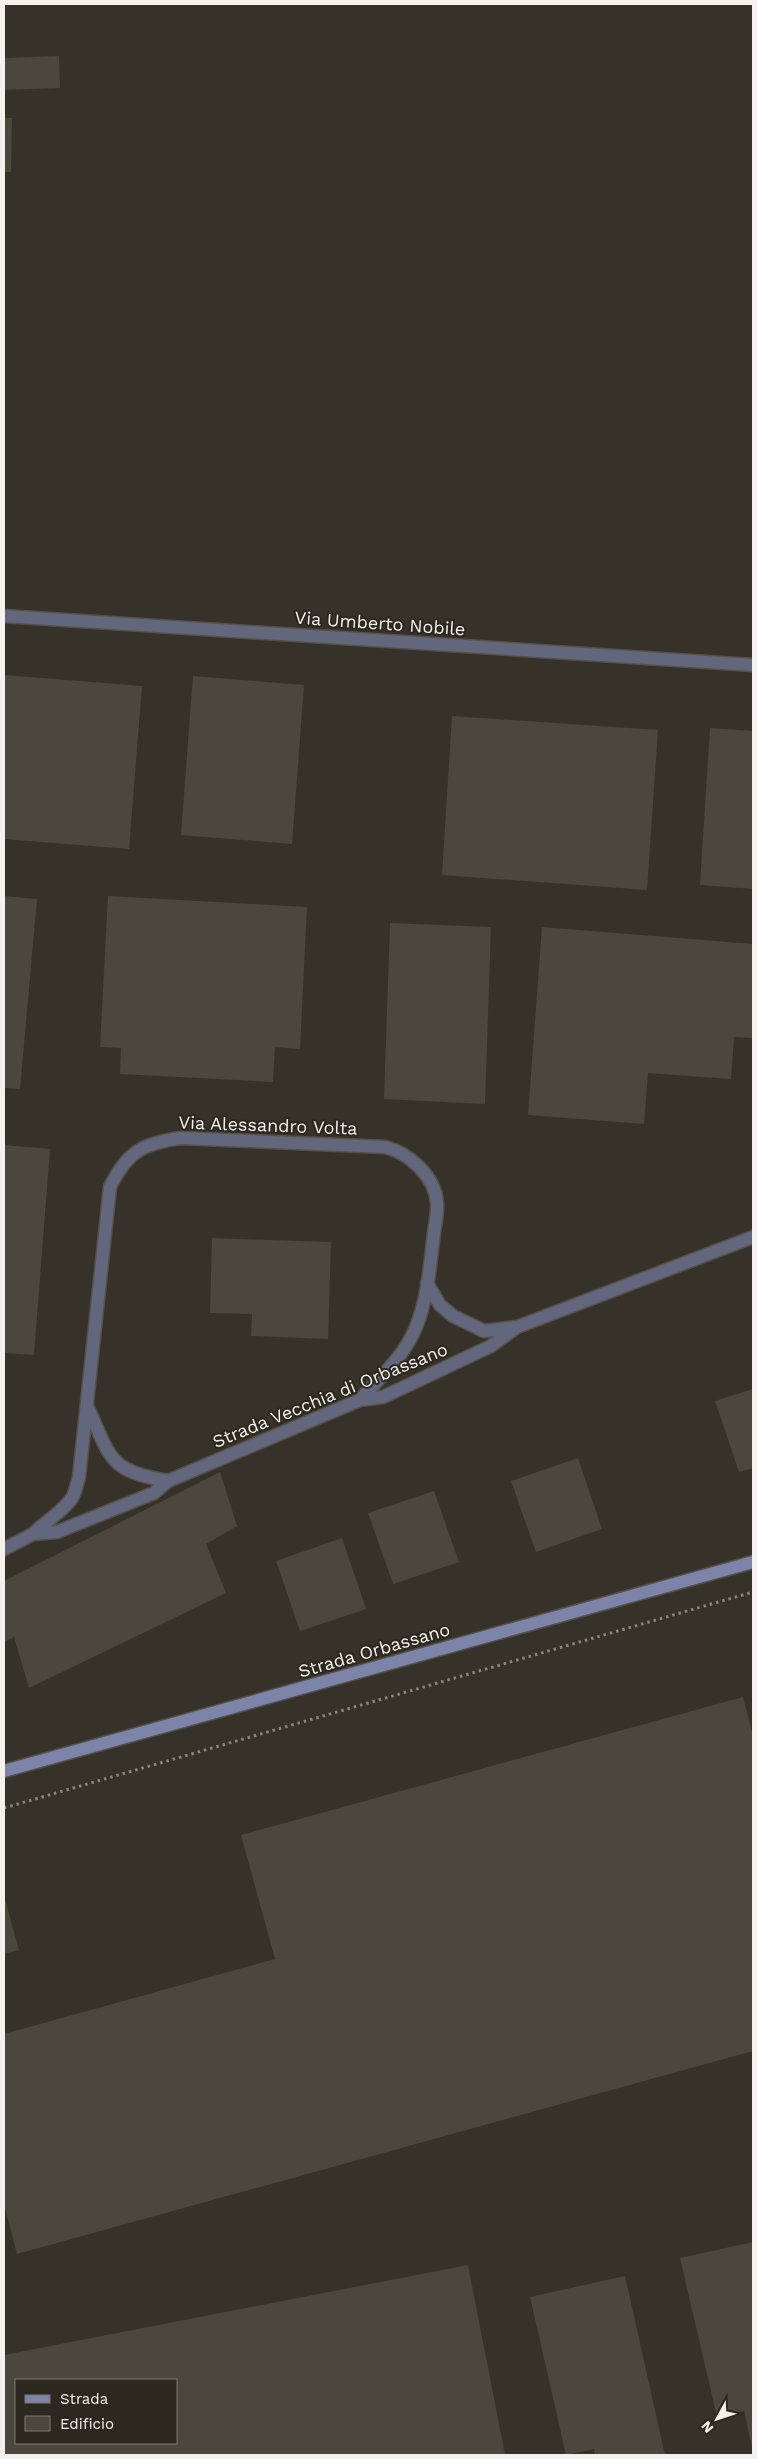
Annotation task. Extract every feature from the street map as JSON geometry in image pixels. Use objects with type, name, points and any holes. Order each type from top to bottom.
[{"type":"main road","name":"Strada Orbassano","points":[[4,1771],[753,1562]]},
{"type":"street","name":"Via Umberto Nobile","points":[[4,616],[753,665]]},
{"type":"street","name":"Via Alessandro Volta","points":[[33,1534],[48,1519],[65,1507],[73,1497],[79,1477],[83,1430],[88,1408],[110,1187],[120,1166],[136,1152],[159,1141],[181,1138],[385,1147],[397,1150],[417,1165],[431,1183],[438,1203],[428,1282],[416,1327],[402,1352],[360,1400]]},
{"type":"street","name":"Strada Vecchia di Orbassano","points":[[4,1549],[33,1534],[58,1532],[154,1493],[168,1481],[360,1400],[383,1397],[482,1350],[517,1327],[753,1237]]},
{"type":"street","points":[[428,1282],[440,1305],[453,1316],[484,1331],[517,1327]]},
{"type":"street","name":"Via Alessandro Volta","points":[[88,1408],[102,1443],[113,1460],[140,1476],[168,1481]]},
{"type":"path","points":[[4,1808],[753,1592]]},
{"type":"building","points":[[59,56],[60,88],[4,90],[4,58]]},
{"type":"building","points":[[4,118],[12,118],[11,172],[4,172]]},
{"type":"building","points":[[4,675],[142,686],[129,849],[4,839]]},
{"type":"building","points":[[193,676],[304,685],[292,844],[181,835]]},
{"type":"building","points":[[452,716],[658,730],[647,890],[442,875]]},
{"type":"building","points":[[710,728],[753,731],[753,889],[700,885]]},
{"type":"building","points":[[4,896],[37,899],[20,1089],[4,1088]]},
{"type":"building","points":[[108,896],[307,907],[300,1049],[275,1047],[273,1082],[120,1074],[121,1048],[100,1047]]},
{"type":"building","points":[[390,923],[491,927],[485,1104],[384,1099]]},
{"type":"building","points":[[542,927],[753,944],[753,1038],[734,1037],[731,1079],[648,1073],[644,1124],[528,1115]]},
{"type":"building","points":[[4,1145],[50,1149],[34,1355],[4,1353]]},
{"type":"building","points":[[212,1238],[331,1242],[328,1339],[251,1336],[252,1314],[210,1313]]},
{"type":"building","points":[[753,1389],[753,1468],[739,1472],[715,1401]]},
{"type":"building","points":[[578,1458],[602,1529],[536,1552],[511,1481]]},
{"type":"building","points":[[220,1472],[237,1526],[206,1544],[226,1593],[29,1688],[14,1637],[4,1642],[4,1581]]},
{"type":"building","points":[[434,1491],[459,1562],[393,1584],[368,1513]]},
{"type":"building","points":[[342,1538],[366,1609],[300,1631],[276,1561]]},
{"type":"building","points":[[743,1697],[753,1735],[753,2051],[17,2254],[4,2204],[4,2034],[275,1959],[241,1835]]},
{"type":"building","points":[[4,1896],[19,1950],[4,1954]]},
{"type":"building","points":[[753,2242],[752,2447],[744,2411],[717,2417],[680,2258]]},
{"type":"building","points":[[468,2265],[505,2455],[4,2455],[4,2355]]},
{"type":"building","points":[[625,2276],[665,2455],[595,2455],[594,2449],[566,2455],[530,2297]]}]
